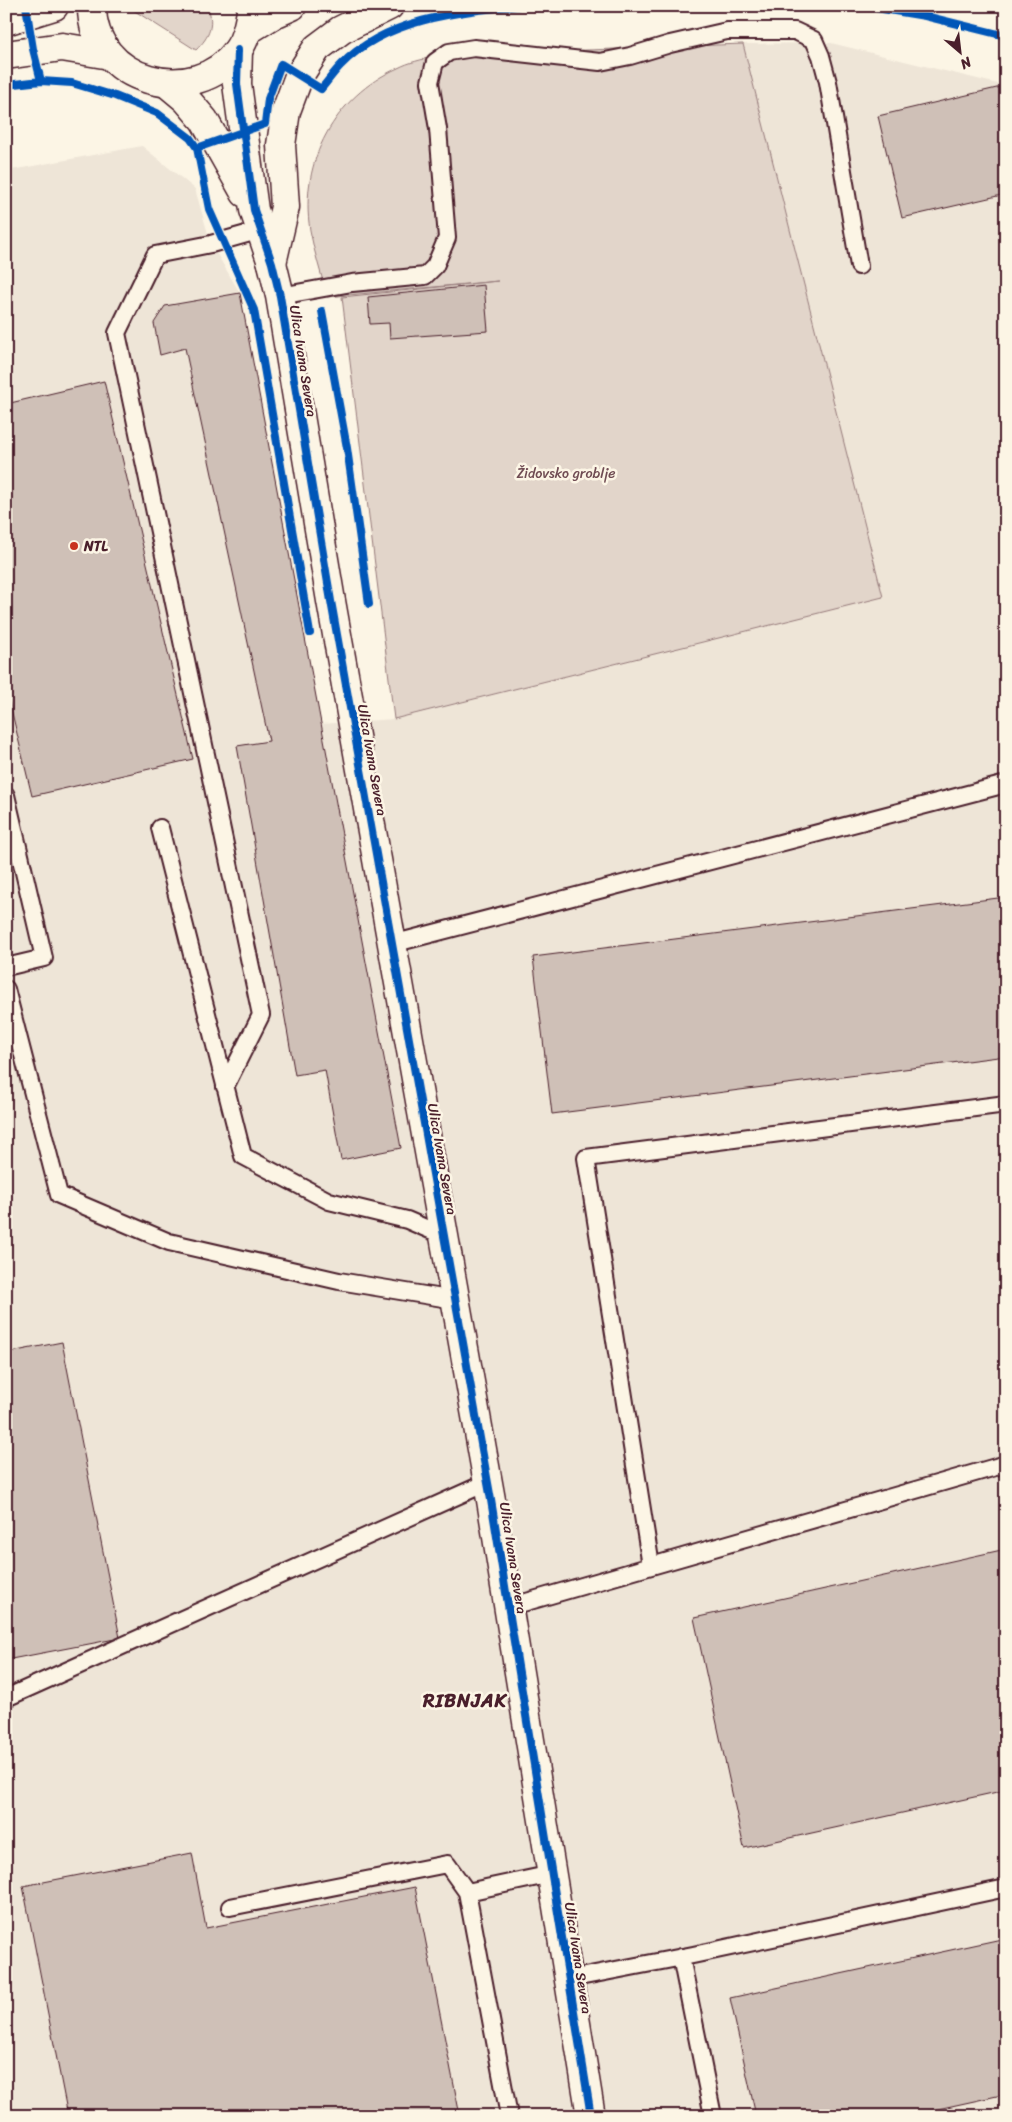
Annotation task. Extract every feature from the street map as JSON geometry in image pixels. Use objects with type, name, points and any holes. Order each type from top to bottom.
[{"type":"street","points":[[6,21],[54,6]]},
{"type":"street","points":[[92,6],[98,35],[110,55],[132,73],[146,80],[168,84],[188,82],[207,76],[224,65],[246,29],[292,6]]},
{"type":"street","points":[[272,263],[285,207],[282,137],[286,112],[299,76],[317,48],[341,30],[389,6]]},
{"type":"street","name":"Ulica Ivana Severa","points":[[246,29],[237,84],[258,220],[280,296],[331,601],[488,1482],[591,2116]]},
{"type":"street","points":[[6,55],[62,47],[110,55]]},
{"type":"street","name":"Ulica Ivana Severa","points":[[168,84],[186,99],[204,120],[258,220]]},
{"type":"lane","points":[[280,296],[352,283],[425,276],[435,266],[447,238],[438,129],[430,82],[435,62],[449,52],[474,48],[600,62],[727,31],[795,31],[814,40],[821,56],[828,82],[859,266]]},
{"type":"lane","points":[[225,1087],[261,1016],[117,334],[155,255],[211,244],[258,220]]},
{"type":"lane","points":[[392,944],[1006,784]]},
{"type":"lane","points":[[6,795],[44,958],[6,967]]},
{"type":"lane","points":[[160,828],[243,1156],[329,1201],[407,1220],[444,1236]]},
{"type":"lane","points":[[6,989],[59,1195],[169,1242],[339,1281],[455,1300]]},
{"type":"lane","points":[[651,1566],[586,1158],[1006,1104]]},
{"type":"lane","points":[[509,1607],[1006,1464]]},
{"type":"lane","points":[[6,1698],[488,1482]]},
{"type":"lane","points":[[230,1907],[447,1864],[467,1892],[509,2116]]},
{"type":"lane","points":[[467,1892],[552,1874]]},
{"type":"lane","points":[[569,1979],[1006,1888]]},
{"type":"lane","points":[[681,1957],[713,2116]]},
{"type":"shaded area","points":[[831,43],[1006,86],[1006,2116],[6,2116],[6,171],[142,146],[195,189],[211,244],[240,293],[321,724],[394,719],[882,597],[743,44]]},
{"type":"green space","points":[[127,6],[208,6],[211,19],[210,30],[205,40],[196,50]]},
{"type":"green space","name":"Židovsko groblje","points":[[743,44],[883,597],[394,719],[342,297],[498,281],[327,297],[310,230],[308,205],[310,180],[316,156],[326,134],[356,96],[376,80],[402,66],[434,56]]},
{"type":"building","points":[[1001,87],[1006,108],[1006,194],[902,218],[878,116]]},
{"type":"building","points":[[484,285],[488,331],[390,338],[389,323],[370,324],[368,297]]},
{"type":"building","points":[[240,293],[401,1148],[341,1160],[325,1070],[295,1075],[237,746],[269,741],[185,348],[160,355],[154,323],[165,306]]},
{"type":"building","name":"NTL","points":[[104,381],[193,759],[32,796],[6,688],[6,404]]},
{"type":"building","points":[[1006,897],[1006,1056],[552,1114],[533,957]]},
{"type":"building","points":[[62,1342],[120,1638],[6,1660],[6,1353]]},
{"type":"building","points":[[1006,1549],[1006,1790],[744,1848],[694,1618]]},
{"type":"building","points":[[192,1853],[206,1928],[415,1887],[460,2116],[68,2116],[23,1886]]},
{"type":"building","points":[[1006,1938],[1006,2094],[906,2116],[756,2116],[730,1998]]},
{"type":"building","points":[[6,2084],[13,2116],[6,2116]]},
{"type":"cycle path","points":[[26,6],[33,49],[41,81]]},
{"type":"cycle path","points":[[197,148],[265,124],[268,99],[281,64],[321,89],[341,65],[359,50],[379,37],[400,28],[423,20],[447,15],[517,6]]},
{"type":"cycle path","points":[[864,6],[925,16],[1006,36]]},
{"type":"cycle path","points":[[238,50],[237,84],[254,210],[272,263],[280,296],[331,601],[491,1500],[591,2116]]},
{"type":"cycle path","points":[[6,85],[41,81],[72,83],[115,96],[157,113],[190,138],[197,148],[209,209],[254,310],[310,633]]},
{"type":"cycle path","points":[[322,311],[347,448],[369,604]]},
{"type":"place","name":"NTL","points":[[74,546]]},
{"type":"district","name":"RIBNJAK","points":[[465,1700]]}]
